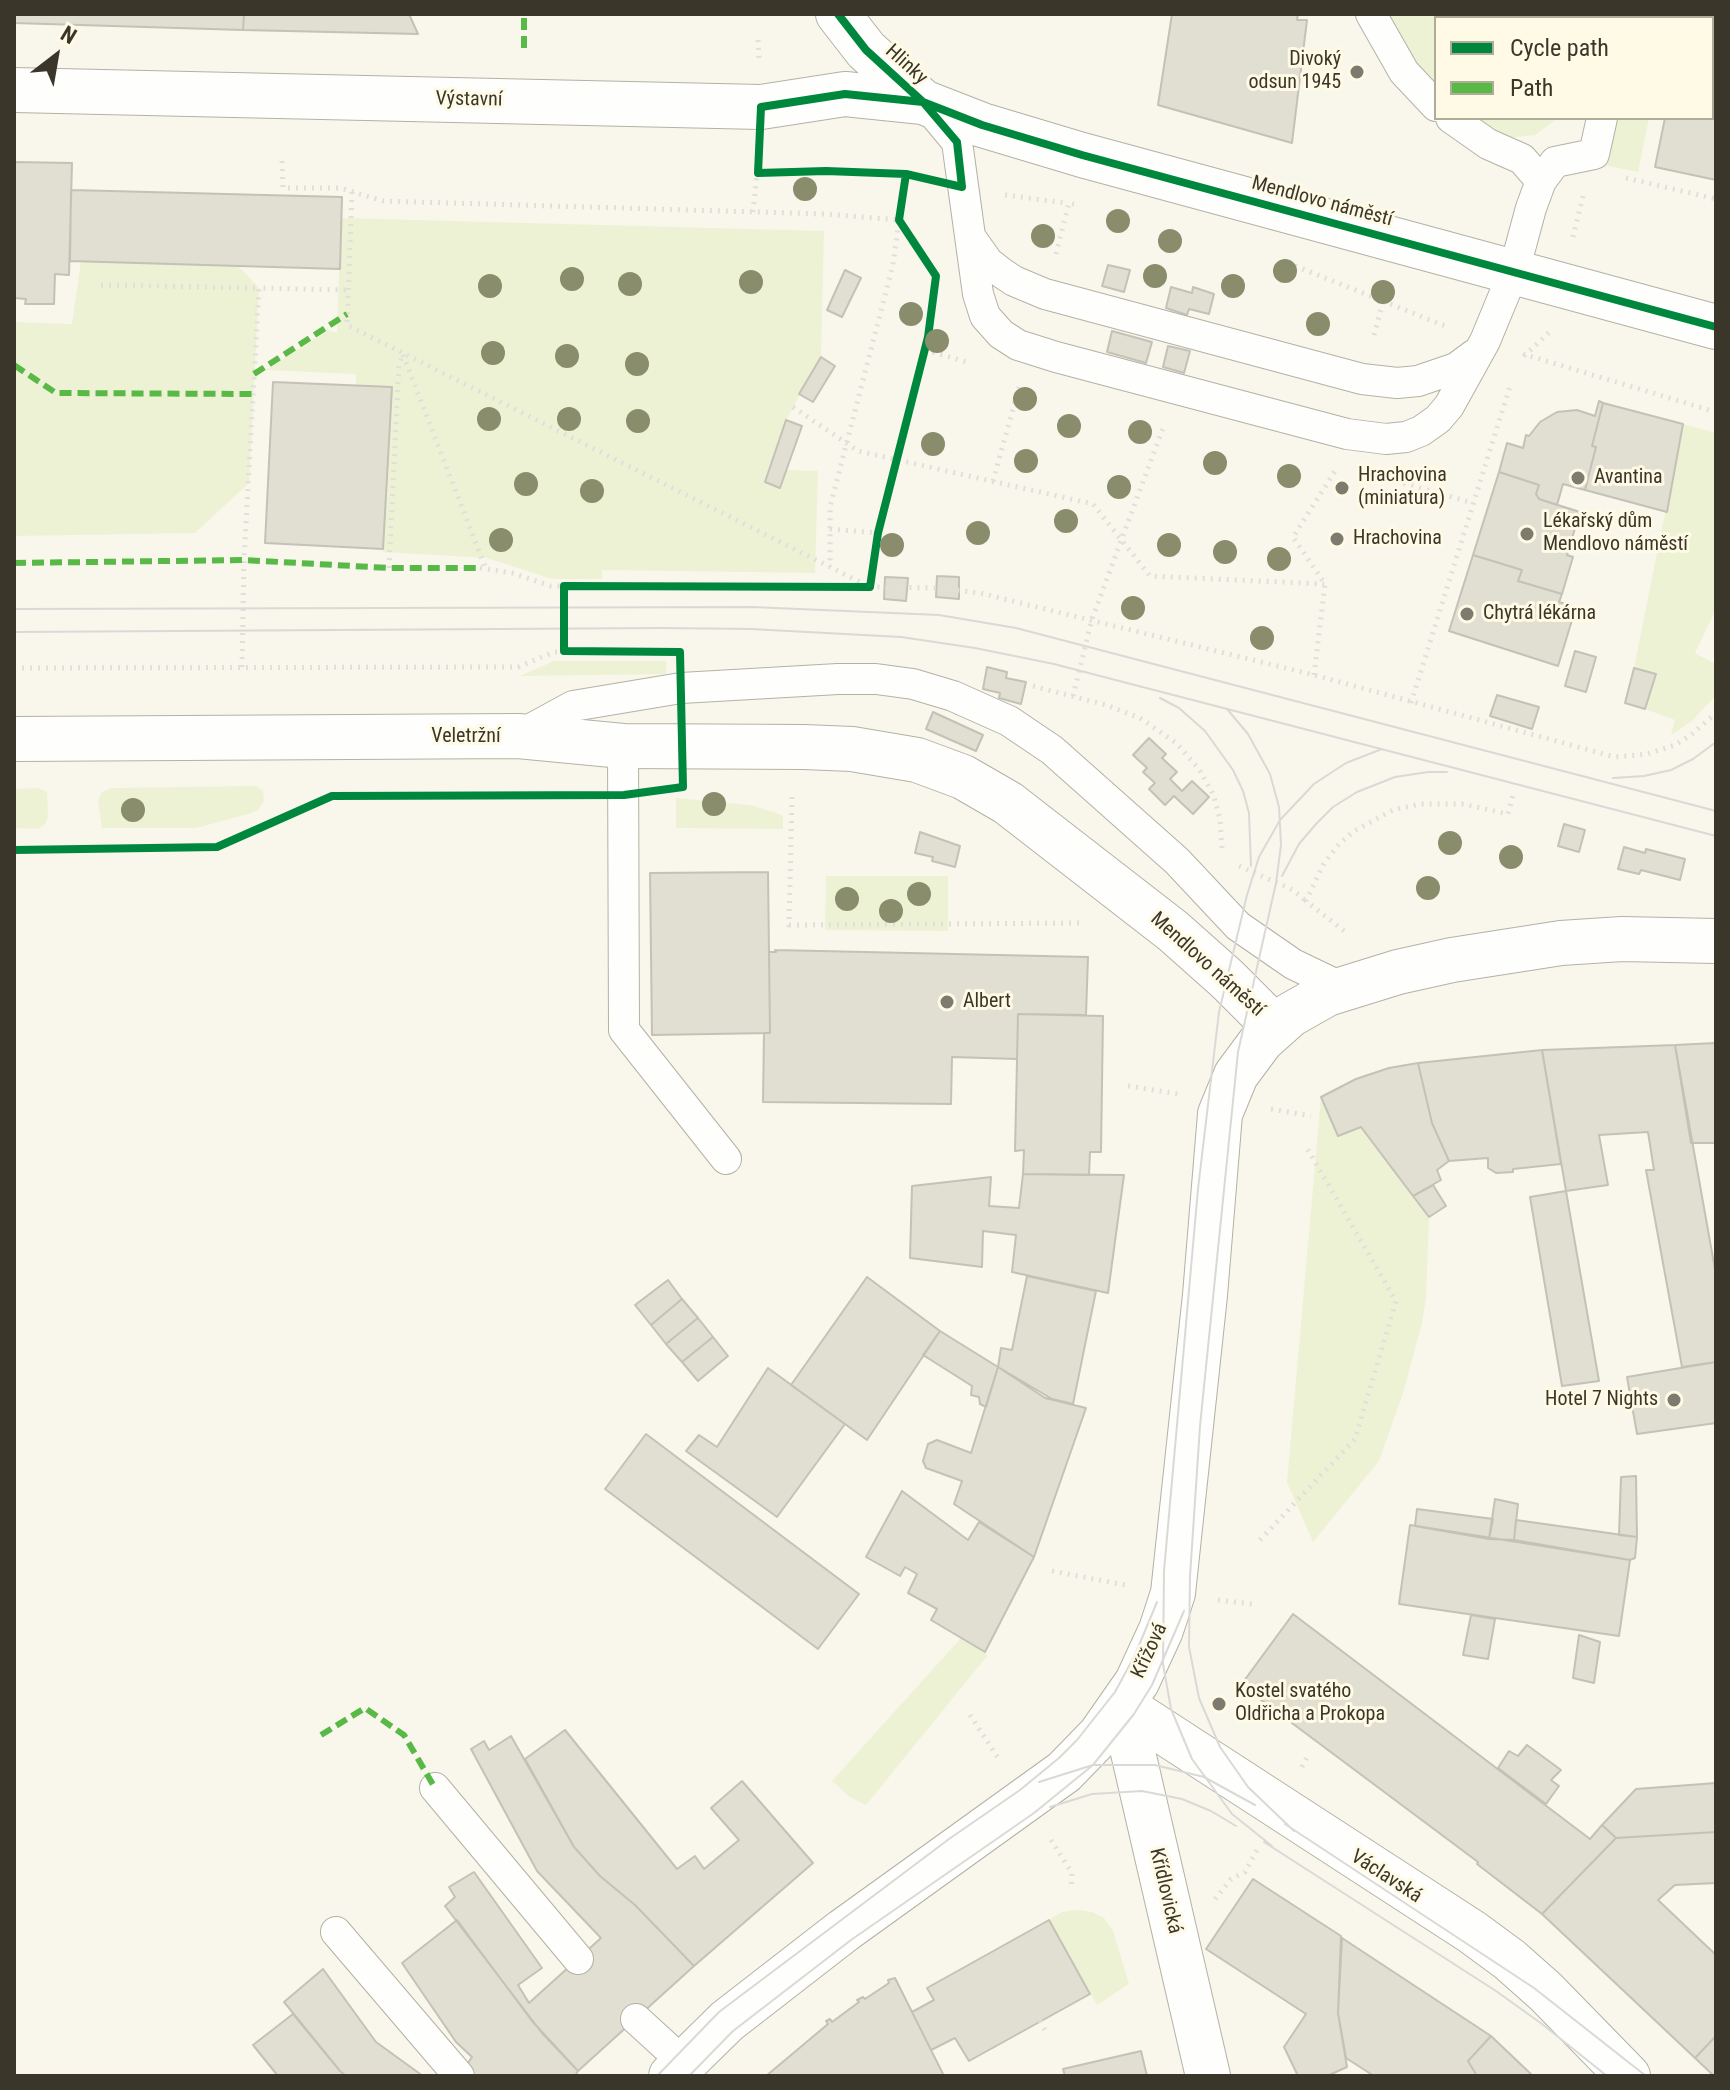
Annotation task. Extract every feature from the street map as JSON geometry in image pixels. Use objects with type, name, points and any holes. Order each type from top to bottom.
[{"type":"street","name":"Hlinky","points":[[838,14],[866,50],[923,102]]},
{"type":"street","name":"Výstavní","points":[[14,90],[746,107],[845,94],[923,102]]},
{"type":"street","name":"Mendlovo náměstí","points":[[923,102],[982,125],[1082,155],[1716,327]]},
{"type":"street","name":"Veletržní","points":[[14,739],[518,736],[623,746],[852,749],[917,760]]},
{"type":"street","name":"Mendlovo náměstí","points":[[917,760],[963,777],[1008,803],[1173,931],[1275,1027],[1310,1003],[1343,988],[1452,960],[1561,943],[1622,939],[1716,941]]},
{"type":"street","name":"Křížová","points":[[677,2069],[727,2021],[843,1931],[1064,1772],[1100,1735],[1150,1657],[1173,1593],[1205,1295],[1220,1114],[1236,1075],[1248,1056],[1275,1027]]},
{"type":"street","name":"Křídlovická","points":[[1122,1705],[1208,2076]]},
{"type":"street","name":"Václavská","points":[[1122,1705],[1498,1951],[1546,1992],[1628,2076]]},
{"type":"lane","points":[[1371,14],[1404,72],[1434,104]]},
{"type":"lane","points":[[923,102],[957,142],[981,306],[994,327],[1018,345],[1347,434],[1386,439],[1406,437],[1421,431],[1449,406],[1481,347],[1514,271],[1541,181],[1555,162],[1594,154],[1602,120]]},
{"type":"lane","points":[[1454,120],[1488,144],[1522,159],[1541,181]]},
{"type":"lane","points":[[969,237],[995,268],[1035,290],[1362,379],[1397,383],[1418,381],[1456,368],[1481,347]]},
{"type":"lane","points":[[518,736],[573,706],[681,688],[876,679],[913,684],[953,696],[1009,721],[1052,750],[1177,861],[1238,926],[1293,964],[1343,988]]},
{"type":"lane","points":[[623,746],[624,1030],[726,1159]]},
{"type":"lane","points":[[435,1788],[578,1959]]},
{"type":"lane","points":[[336,1932],[459,2076]]},
{"type":"lane","points":[[636,2019],[677,2069]]},
{"type":"path","points":[[282,161],[283,188],[340,188],[383,201],[825,214],[899,220]]},
{"type":"path","points":[[753,212],[758,173],[826,171],[906,174],[893,265],[830,507],[830,567]]},
{"type":"path","points":[[1618,176],[1716,199]]},
{"type":"path","points":[[962,187],[1069,203],[1072,191]]},
{"type":"path","points":[[352,192],[347,325],[870,587]]},
{"type":"path","points":[[870,587],[878,533],[928,337],[936,276],[899,220]]},
{"type":"path","points":[[101,285],[347,290]]},
{"type":"path","points":[[242,667],[244,560],[259,288]]},
{"type":"path","points":[[1383,301],[1481,347],[1525,355],[1716,412]]},
{"type":"path","points":[[1520,363],[1554,328]]},
{"type":"path","points":[[389,568],[398,376],[403,354]]},
{"type":"path","points":[[403,354],[483,568],[512,573],[551,586],[938,588],[980,593],[1092,619],[1615,757],[1647,754],[1675,745],[1716,713]]},
{"type":"path","points":[[1411,703],[1516,370]]},
{"type":"path","points":[[793,407],[858,451],[1093,504],[1150,576],[1325,584]]},
{"type":"path","points":[[1073,696],[1092,619],[1166,419]]},
{"type":"path","points":[[830,529],[878,533]]},
{"type":"path","points":[[14,668],[518,667],[554,652],[636,652]]},
{"type":"path","points":[[1021,683],[1140,718],[1161,731],[1190,757],[1206,780],[1217,805],[1222,830],[1222,857]]},
{"type":"path","points":[[14,850],[217,847],[332,796],[624,795]]},
{"type":"path","points":[[1344,931],[1306,901],[1323,865],[1354,831],[1393,810],[1420,804],[1462,804],[1508,814],[1513,795]]},
{"type":"path","points":[[792,797],[789,925],[1095,922]]},
{"type":"path","points":[[1128,1086],[1184,1095]]},
{"type":"path","points":[[1260,1540],[1355,1439],[1396,1301],[1307,1148]]},
{"type":"path","points":[[1040,2021],[1045,2030]]},
{"type":"green space","points":[[1387,14],[1613,14],[1434,16],[1434,86],[1407,55]]},
{"type":"green space","points":[[1474,120],[1555,120],[1535,135],[1507,138]]},
{"type":"green space","points":[[1613,120],[1649,120],[1638,172],[1604,165]]},
{"type":"green space","points":[[341,218],[824,231],[821,357],[786,420],[765,482],[780,488],[786,470],[818,471],[815,573],[602,570],[602,579],[552,579],[487,558],[383,552],[392,387],[356,385],[356,374],[266,370],[329,330],[337,333]]},
{"type":"green space","points":[[81,261],[237,265],[259,288],[249,483],[195,533],[14,536],[14,322],[72,324]]},
{"type":"green space","points":[[1683,424],[1716,433],[1716,609],[1695,653],[1714,663],[1716,660],[1716,695],[1692,721],[1671,735],[1675,720],[1645,709],[1655,674],[1634,668]]},
{"type":"green space","points":[[554,661],[666,661],[666,674],[520,676]]},
{"type":"green space","points":[[256,786],[263,791],[264,801],[258,810],[248,814],[196,828],[102,828],[98,801],[102,792],[112,788]]},
{"type":"green space","points":[[38,788],[47,792],[48,816],[45,824],[38,829],[14,828],[14,789]]},
{"type":"green space","points":[[676,798],[750,805],[783,816],[783,829],[676,828]]},
{"type":"green space","points":[[826,876],[948,876],[948,931],[825,930]]},
{"type":"green space","points":[[1321,1097],[1361,1127],[1429,1217],[1422,1323],[1404,1390],[1379,1461],[1313,1542],[1287,1482]]},
{"type":"green space","points":[[961,1638],[987,1656],[866,1805],[850,1797],[832,1781]]},
{"type":"green space","points":[[1077,1910],[1104,1918],[1113,1931],[1129,1984],[1097,2005],[1049,1920],[1062,1912]]},
{"type":"building","points":[[14,14],[244,14],[243,30],[14,23]]},
{"type":"building","points":[[244,14],[409,14],[418,34],[243,30]]},
{"type":"building","points":[[1172,14],[1298,14],[1297,20],[1307,20],[1292,143],[1158,105]]},
{"type":"building","points":[[1716,17],[1716,180],[1655,167],[1665,120],[1714,120]]},
{"type":"building","points":[[14,162],[72,163],[69,275],[55,274],[54,304],[25,304],[26,299],[14,298]]},
{"type":"building","points":[[71,190],[342,197],[340,269],[70,261]]},
{"type":"building","points":[[1108,265],[1130,270],[1124,292],[1102,286]]},
{"type":"building","points":[[845,270],[861,278],[842,317],[827,310]]},
{"type":"building","points":[[1171,287],[1192,293],[1193,287],[1214,294],[1209,314],[1189,309],[1187,315],[1166,308]]},
{"type":"building","points":[[1112,331],[1152,342],[1146,363],[1107,352]]},
{"type":"building","points":[[1168,346],[1190,351],[1184,373],[1163,367]]},
{"type":"building","points":[[821,357],[835,366],[813,402],[799,394]]},
{"type":"building","points":[[273,382],[392,387],[383,549],[265,543]]},
{"type":"building","points":[[1599,401],[1603,403],[1585,490],[1563,484],[1557,505],[1539,499],[1536,494],[1539,485],[1499,472],[1507,443],[1523,448],[1526,435],[1529,436],[1540,422],[1557,412],[1577,410],[1595,416]]},
{"type":"building","points":[[1603,403],[1683,424],[1667,512],[1585,490]]},
{"type":"building","points":[[786,420],[802,426],[780,488],[765,482]]},
{"type":"building","name":"Lékařský dům Mendlovo náměstí","points":[[1499,472],[1539,485],[1536,494],[1539,499],[1580,512],[1567,555],[1573,557],[1562,594],[1518,581],[1522,570],[1473,555]]},
{"type":"building","points":[[1473,555],[1522,570],[1518,581],[1562,594],[1559,602],[1576,607],[1558,666],[1449,631]]},
{"type":"building","points":[[937,576],[959,577],[959,599],[936,597]]},
{"type":"building","points":[[885,577],[908,578],[906,601],[884,599]]},
{"type":"building","points":[[1575,651],[1596,657],[1586,692],[1565,686]]},
{"type":"building","points":[[987,667],[1007,672],[1006,678],[1026,682],[1021,704],[999,698],[1000,693],[983,689]]},
{"type":"building","points":[[1634,668],[1656,674],[1645,709],[1625,703]]},
{"type":"building","points":[[1497,695],[1539,707],[1532,729],[1490,716]]},
{"type":"building","points":[[933,712],[983,735],[976,751],[926,729]]},
{"type":"building","points":[[1149,738],[1166,754],[1162,758],[1177,772],[1170,779],[1182,791],[1192,781],[1209,797],[1193,814],[1174,796],[1165,805],[1149,789],[1155,783],[1143,772],[1147,768],[1133,755]]},
{"type":"building","points":[[1564,824],[1585,830],[1579,852],[1558,846]]},
{"type":"building","points":[[920,832],[960,846],[955,867],[915,853]]},
{"type":"building","points":[[1624,847],[1685,859],[1680,880],[1641,870],[1639,874],[1618,869]]},
{"type":"building","points":[[768,872],[770,1033],[652,1035],[650,873]]},
{"type":"building","points":[[769,952],[1088,957],[1086,1015],[1018,1014],[1017,1059],[952,1057],[951,1104],[763,1102],[764,1033],[770,1033]]},
{"type":"building","points":[[1018,1014],[1103,1016],[1101,1152],[1090,1152],[1089,1175],[1023,1174],[1024,1150],[1015,1151]]},
{"type":"building","points":[[1716,1043],[1716,1143],[1691,1143],[1675,1045]]},
{"type":"building","points":[[1675,1045],[1716,1275],[1716,1362],[1682,1367],[1646,1170],[1654,1170],[1648,1132],[1599,1135],[1608,1185],[1566,1191],[1542,1050]]},
{"type":"building","points":[[1542,1050],[1561,1164],[1496,1173],[1488,1168],[1488,1158],[1449,1161],[1432,1123],[1418,1063]]},
{"type":"building","points":[[1418,1063],[1432,1123],[1449,1161],[1437,1170],[1441,1180],[1413,1196],[1361,1127],[1338,1136],[1321,1097],[1356,1079],[1389,1068]]},
{"type":"building","points":[[1023,1174],[1124,1175],[1108,1293],[1012,1272],[1016,1235],[983,1231],[982,1267],[910,1258],[912,1186],[991,1177],[989,1206],[1019,1208]]},
{"type":"building","points":[[1433,1185],[1446,1206],[1429,1217],[1413,1196]]},
{"type":"building","points":[[1566,1191],[1599,1381],[1562,1386],[1530,1197]]},
{"type":"building","points":[[1027,1276],[1096,1291],[1073,1404],[1052,1399],[998,1367],[1001,1348],[1012,1350]]},
{"type":"building","points":[[867,1277],[940,1331],[867,1440],[791,1385]]},
{"type":"building","points":[[668,1280],[682,1299],[651,1325],[635,1305]]},
{"type":"building","points":[[682,1299],[698,1318],[666,1344],[651,1325]]},
{"type":"building","points":[[698,1318],[713,1337],[682,1362],[666,1344]]},
{"type":"building","points":[[940,1331],[998,1367],[986,1407],[980,1404],[979,1397],[971,1395],[972,1386],[923,1355]]},
{"type":"building","points":[[713,1337],[728,1356],[698,1381],[682,1362]]},
{"type":"building","name":"Hotel 7 Nights","points":[[1716,1362],[1716,1423],[1637,1434],[1627,1377]]},
{"type":"building","points":[[998,1367],[1045,1398],[1086,1408],[1034,1557],[954,1504],[962,1481],[926,1468],[923,1461],[928,1444],[937,1440],[971,1453]]},
{"type":"building","points":[[768,1368],[845,1424],[777,1517],[686,1451],[699,1435],[717,1447]]},
{"type":"building","points":[[646,1434],[859,1594],[818,1649],[605,1489]]},
{"type":"building","points":[[1636,1476],[1637,1537],[1619,1535],[1621,1477]]},
{"type":"building","points":[[902,1491],[968,1540],[979,1522],[1034,1557],[985,1652],[931,1620],[937,1609],[908,1593],[917,1574],[905,1567],[900,1576],[866,1557]]},
{"type":"building","points":[[1495,1499],[1518,1504],[1514,1540],[1489,1539]]},
{"type":"building","points":[[1417,1509],[1493,1519],[1489,1539],[1415,1526]]},
{"type":"building","points":[[1516,1520],[1637,1537],[1635,1558],[1630,1560],[1514,1540]]},
{"type":"building","points":[[1410,1525],[1630,1560],[1619,1636],[1399,1604]]},
{"type":"building","points":[[1293,1614],[1590,1839],[1602,1825],[1616,1838],[1542,1914],[1478,1862],[1241,1685]]},
{"type":"building","points":[[1471,1615],[1495,1619],[1488,1659],[1463,1655]]},
{"type":"building","points":[[1579,1635],[1600,1642],[1594,1683],[1573,1678]]},
{"type":"building","points":[[565,1730],[677,1869],[695,1856],[704,1869],[739,1840],[711,1808],[742,1781],[813,1863],[694,1966],[574,1847],[525,1759]]},
{"type":"building","points":[[511,1736],[574,1847],[694,1966],[578,2071],[542,2033],[445,1906],[455,1897],[449,1887],[474,1872],[542,1968],[518,1985],[529,2003],[601,1938],[537,1871],[471,1749],[484,1741],[489,1750]]},
{"type":"building","points":[[1527,1745],[1561,1770],[1551,1780],[1559,1786],[1546,1804],[1498,1768],[1509,1751],[1518,1756]]},
{"type":"building","points":[[1716,1783],[1716,1832],[1616,1838],[1602,1825],[1636,1789]]},
{"type":"building","points":[[1716,1832],[1716,1883],[1675,1885],[1658,1900],[1716,1955],[1716,2036],[1695,2058],[1542,1914],[1616,1838]]},
{"type":"building","points":[[1253,1879],[1341,1936],[1338,2013],[1347,2067],[1327,2076],[1298,2076],[1284,2047],[1306,2014],[1206,1949]]},
{"type":"building","points":[[457,1920],[532,2021],[578,2071],[575,2076],[459,2076],[472,2057],[456,2042],[402,1963]]},
{"type":"building","points":[[1049,1920],[1090,1994],[969,2061],[955,2038],[931,2050],[912,2012],[934,2000],[927,1988]]},
{"type":"building","points":[[1342,1938],[1491,2036],[1468,2061],[1477,2076],[1374,2076],[1346,2058],[1338,2013]]},
{"type":"building","points":[[323,1969],[376,2042],[423,2076],[346,2076],[340,2071],[284,2002]]},
{"type":"building","points":[[895,1978],[944,2076],[766,2076],[828,2024],[826,2021],[830,2019],[832,2022],[859,2002],[857,2000],[865,1999]]},
{"type":"building","points":[[293,2014],[346,2076],[278,2076],[253,2045]]},
{"type":"building","points":[[1491,2036],[1533,2076],[1477,2076],[1468,2061]]},
{"type":"building","points":[[1716,2036],[1716,2076],[1714,2076],[1695,2058]]},
{"type":"building","points":[[1141,2051],[1147,2076],[1065,2076],[1063,2069]]},
{"type":"tram line","points":[[14,609],[752,607],[939,615],[1016,628],[1716,811]]},
{"type":"tram line","points":[[14,632],[662,628],[901,637],[1054,664],[1716,836]]},
{"type":"tram line","points":[[1160,698],[1179,708],[1205,731],[1233,770],[1249,813],[1251,866]]},
{"type":"tram line","points":[[1227,709],[1248,734],[1270,774],[1279,807],[1281,845],[1276,883],[1238,1052],[1200,1426],[1190,1576],[1189,1647],[1199,1698],[1220,1747],[1248,1787],[1294,1831]]},
{"type":"tram line","points":[[1613,778],[1671,770],[1716,742]]},
{"type":"tram line","points":[[1272,1846],[1232,1814],[1192,1759],[1171,1709],[1163,1664],[1164,1571],[1198,1189],[1219,1012],[1259,857],[1280,820],[1314,784],[1346,763],[1382,749]]},
{"type":"tram line","points":[[1282,876],[1299,844],[1333,807],[1357,792],[1395,777],[1447,772]]},
{"type":"tram line","points":[[657,2076],[719,2012],[1059,1758],[1115,1692],[1135,1655],[1157,1602]]},
{"type":"tram line","points":[[689,2076],[733,2031],[851,1940],[1034,1813],[1093,1765],[1134,1714],[1152,1685],[1184,1611]]},
{"type":"tram line","points":[[1039,1782],[1093,1765],[1155,1765],[1204,1777],[1255,1805]]},
{"type":"tram line","points":[[1050,1807],[1092,1794],[1142,1791],[1182,1799],[1236,1826]]},
{"type":"tram line","points":[[1285,1824],[1534,1988],[1646,2076]]},
{"type":"tram line","points":[[1264,1842],[1496,1991],[1607,2076]]},
{"type":"marked path","points":[[524,14],[524,48]]},
{"type":"marked path","points":[[254,374],[347,314]]},
{"type":"marked path","points":[[14,365],[56,393],[253,394]]},
{"type":"marked path","points":[[14,563],[244,560],[389,568],[480,568]]},
{"type":"marked path","points":[[321,1735],[365,1708],[404,1735],[435,1788]]},
{"type":"cycle path","points":[[838,14],[866,50],[923,102],[957,142],[962,187],[906,174],[826,171],[758,173],[761,107],[845,94],[923,102],[982,125],[1082,155],[1716,327]]},
{"type":"cycle path","points":[[14,850],[217,847],[332,796],[624,795],[683,787],[680,652],[564,651],[564,586],[870,587],[878,533],[928,337],[936,276],[899,220],[906,174]]},
{"type":"place","name":"Divoký odsun 1945","points":[[1357,72]]},
{"type":"place","name":"Avantina","points":[[1578,478]]},
{"type":"place","name":"Hrachovina (miniatura)","points":[[1342,488]]},
{"type":"place","name":"Lékařský dům Mendlovo náměstí","points":[[1527,534]]},
{"type":"place","name":"Hrachovina","points":[[1337,539]]},
{"type":"place","name":"Chytrá lékárna","points":[[1467,614]]},
{"type":"place","name":"Albert","points":[[947,1002]]},
{"type":"place","name":"Hotel 7 Nights","points":[[1674,1400]]},
{"type":"place","name":"Kostel svatého Oldřicha a Prokopa","points":[[1219,1704]]}]
